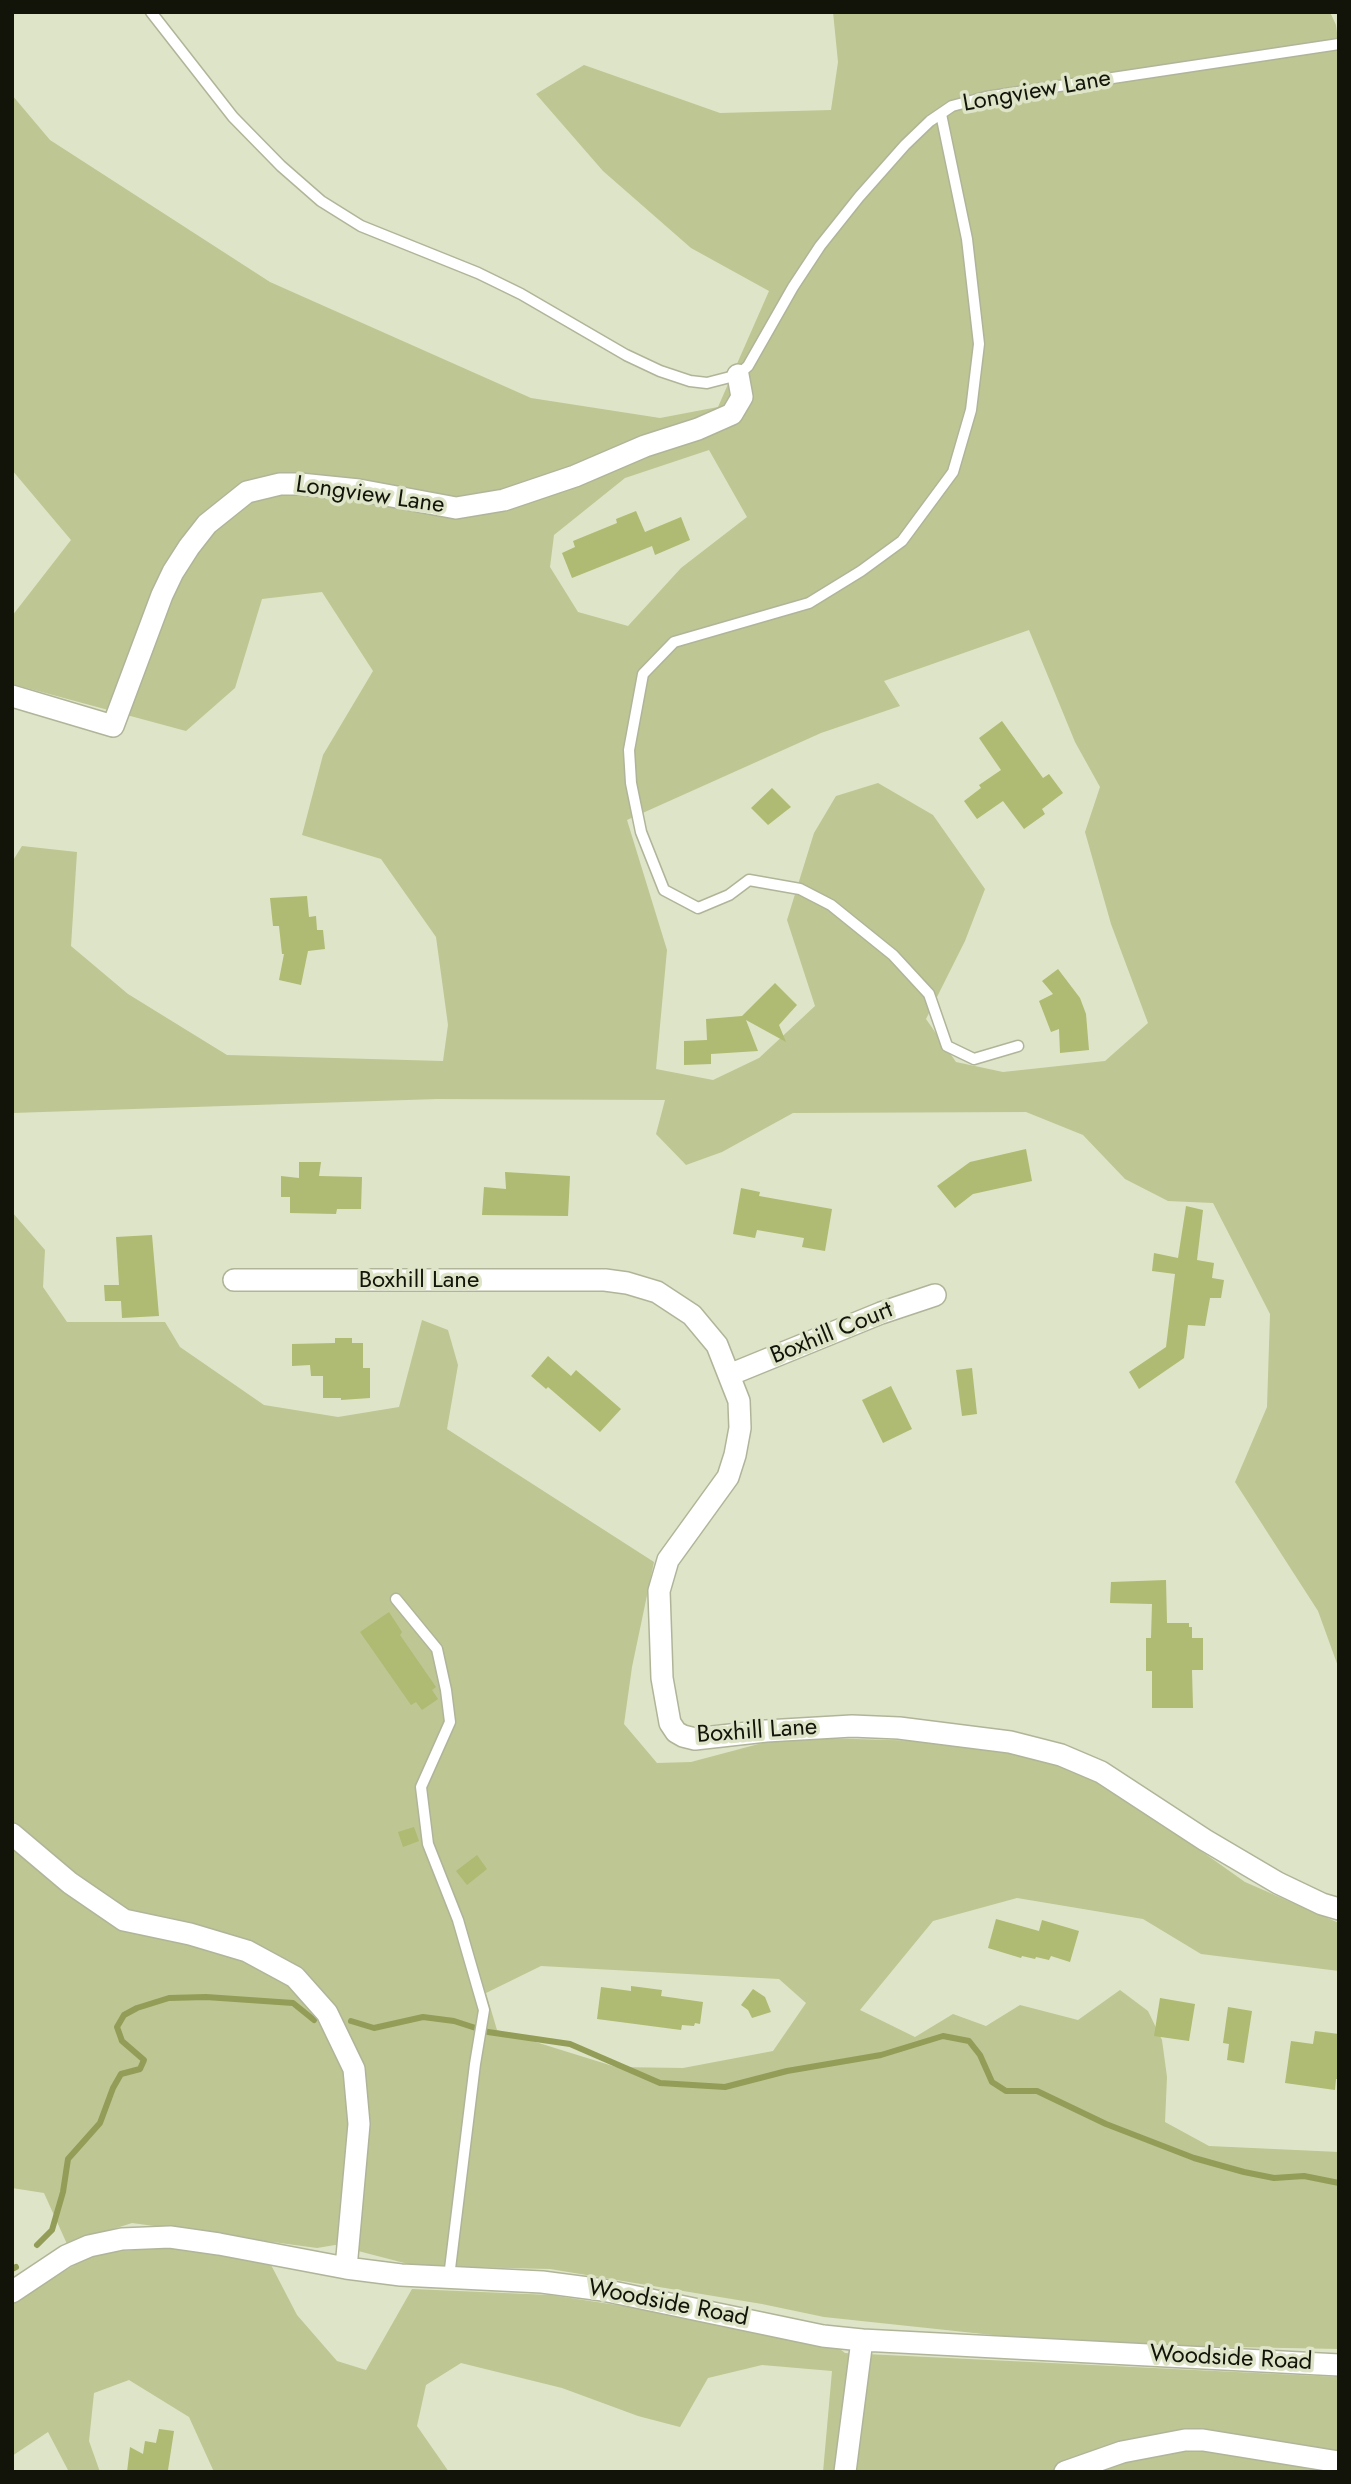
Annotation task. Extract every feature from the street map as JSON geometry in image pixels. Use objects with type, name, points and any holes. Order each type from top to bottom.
[{"type":"street","name":"Longview Lane","points":[[12,696],[113,726],[173,572],[207,524],[247,492],[280,484],[300,484],[359,490],[456,508],[504,500],[575,476],[645,446],[698,429],[732,414],[742,397],[738,375]]},
{"type":"street","name":"Boxhill Lane","points":[[234,1280],[605,1280],[657,1292],[692,1315],[717,1345],[738,1401],[740,1428],[728,1477],[668,1560],[659,1591],[662,1678],[670,1723],[676,1732],[695,1739],[852,1726],[900,1728],[1010,1742],[1061,1755],[1101,1772],[1205,1840],[1278,1883],[1339,1909]]},
{"type":"street","name":"Boxhill Court","points":[[729,1375],[881,1313],[935,1295]]},
{"type":"street","points":[[12,1834],[70,1883],[124,1920],[190,1934],[247,1951],[295,1977],[327,2013],[354,2069],[359,2124],[346,2268]]},
{"type":"street","name":"Woodside Road","points":[[12,2292],[66,2256],[89,2246],[122,2239],[182,2239],[401,2275],[542,2281],[603,2290],[824,2336],[1339,2365]]},
{"type":"street","points":[[845,2472],[862,2340]]},
{"type":"street","points":[[1065,2472],[1122,2452],[1185,2440],[1203,2440],[1331,2463],[1339,2462]]},
{"type":"lane","points":[[151,12],[233,117],[272,157],[321,201],[361,226],[489,278],[626,355],[660,371],[690,381],[707,383],[738,375]]},
{"type":"lane","name":"Longview Lane","points":[[738,375],[757,353],[793,287],[828,236],[905,145],[930,121],[953,106],[986,97],[1339,44]]},
{"type":"lane","points":[[941,114],[967,239],[979,344],[971,410],[953,472],[902,541],[861,571],[809,603],[674,642],[643,674],[628,750],[631,783],[642,832],[664,890],[698,908],[729,895],[749,880],[800,889],[831,905],[893,955],[929,993],[947,1046],[974,1059],[1018,1046]]},
{"type":"lane","points":[[396,1599],[438,1649],[450,1722],[421,1787],[428,1844],[458,1920],[484,2010],[449,2277]]},
{"type":"green space","points":[[833,12],[1330,12],[1336,25],[1339,48],[1339,1669],[1318,1611],[1235,1482],[1267,1407],[1270,1314],[1213,1203],[1168,1201],[1125,1179],[1083,1135],[1026,1112],[793,1113],[722,1152],[686,1165],[656,1134],[665,1100],[437,1099],[12,1113],[12,862],[22,846],[77,852],[71,946],[128,994],[227,1055],[443,1061],[448,1025],[436,937],[381,859],[302,835],[323,755],[373,671],[322,592],[262,599],[235,688],[186,731],[12,684],[12,616],[71,540],[12,470],[12,95],[50,140],[270,282],[531,398],[660,418],[718,407],[769,291],[691,248],[603,171],[536,94],[584,65],[720,113],[831,110],[838,62]],"holes":[[[709,450],[747,517],[681,568],[628,626],[578,612],[550,567],[554,535],[625,478]],[[1029,630],[1075,742],[1100,787],[1085,832],[1111,924],[1148,1023],[1105,1061],[1003,1072],[956,1062],[926,1019],[965,941],[985,889],[933,815],[878,783],[836,796],[814,833],[787,920],[815,1006],[759,1058],[713,1080],[656,1069],[667,950],[627,820],[821,733],[900,706],[884,681]]]},
{"type":"green space","points":[[12,1212],[45,1250],[43,1287],[67,1322],[165,1322],[180,1347],[264,1405],[338,1417],[399,1407],[422,1320],[448,1330],[458,1365],[447,1429],[654,1562],[632,1667],[624,1724],[657,1763],[691,1762],[785,1737],[959,1742],[1056,1763],[1112,1788],[1245,1882],[1339,1923],[1339,1971],[1201,1954],[1143,1919],[1017,1898],[933,1921],[860,2010],[915,2037],[953,2014],[986,2026],[1020,2005],[1078,2020],[1120,1990],[1148,2011],[1162,2040],[1167,2077],[1165,2122],[1209,2146],[1339,2152],[1339,2349],[1077,2344],[824,2317],[762,2304],[550,2269],[416,2266],[335,2245],[317,2248],[132,2223],[67,2244],[44,2193],[12,2188]],"holes":[[[541,1966],[779,1979],[806,2003],[773,2051],[683,2068],[616,2067],[497,2030],[486,1993]]]},
{"type":"green space","points":[[165,2247],[270,2263],[297,2315],[337,2361],[366,2370],[412,2289],[550,2295],[823,2336],[845,2353],[1339,2377],[1339,2472],[823,2472],[832,2371],[762,2365],[708,2378],[680,2427],[638,2416],[562,2388],[461,2363],[426,2385],[417,2426],[449,2472],[214,2472],[189,2417],[129,2380],[94,2393],[89,2441],[100,2472],[69,2472],[48,2432],[12,2456],[12,2304],[92,2254]]},
{"type":"building","points":[[636,511],[645,532],[681,517],[690,540],[655,555],[652,546],[572,578],[562,553],[575,547],[573,541],[617,523],[616,519]]},
{"type":"building","points":[[1002,721],[1043,778],[1049,774],[1063,793],[1042,809],[1045,814],[1024,829],[1003,801],[977,819],[964,801],[981,788],[979,785],[1001,770],[979,738]]},
{"type":"building","points":[[772,788],[791,807],[768,825],[751,808]]},
{"type":"building","points":[[307,896],[309,917],[316,916],[317,930],[323,930],[325,949],[308,951],[301,985],[279,980],[284,954],[279,926],[273,926],[270,898]]},
{"type":"building","points":[[1058,969],[1080,998],[1086,1014],[1089,1050],[1060,1053],[1059,1029],[1051,1032],[1039,1001],[1053,994],[1042,981]]},
{"type":"building","points":[[775,983],[797,1005],[779,1025],[786,1042],[746,1020],[758,1051],[711,1054],[711,1064],[684,1065],[684,1041],[707,1040],[706,1019],[742,1016]]},
{"type":"building","points":[[1026,1149],[1032,1181],[973,1194],[955,1208],[937,1186],[970,1162]]},
{"type":"building","points":[[299,1162],[321,1162],[319,1176],[362,1177],[361,1209],[337,1209],[336,1214],[290,1213],[290,1197],[281,1197],[281,1176],[299,1178]]},
{"type":"building","points":[[505,1172],[570,1176],[568,1216],[482,1215],[484,1187],[506,1189]]},
{"type":"building","points":[[741,1188],[760,1192],[759,1196],[832,1209],[825,1251],[802,1247],[804,1238],[757,1230],[755,1238],[733,1234]]},
{"type":"building","points":[[1186,1206],[1203,1210],[1197,1260],[1214,1263],[1212,1278],[1224,1280],[1221,1298],[1210,1298],[1205,1326],[1188,1325],[1184,1358],[1139,1389],[1129,1372],[1166,1347],[1175,1274],[1152,1271],[1154,1253],[1178,1258]]},
{"type":"building","points":[[152,1235],[159,1316],[122,1318],[121,1301],[105,1301],[104,1285],[119,1285],[116,1237]]},
{"type":"building","points":[[335,1338],[352,1338],[352,1343],[363,1343],[363,1368],[370,1368],[370,1398],[323,1398],[323,1376],[311,1376],[310,1365],[292,1366],[292,1344],[335,1343]]},
{"type":"building","points":[[548,1356],[571,1376],[576,1370],[621,1409],[600,1432],[548,1387],[546,1389],[531,1376]]},
{"type":"building","points":[[972,1368],[977,1414],[962,1416],[956,1370]]},
{"type":"building","points":[[891,1386],[912,1429],[883,1443],[862,1400]]},
{"type":"building","points":[[1166,1580],[1167,1623],[1189,1623],[1189,1627],[1192,1627],[1192,1638],[1203,1638],[1203,1670],[1192,1670],[1193,1708],[1152,1708],[1152,1671],[1146,1671],[1146,1638],[1151,1638],[1152,1604],[1110,1603],[1111,1582]]},
{"type":"building","points":[[389,1612],[402,1632],[400,1635],[436,1687],[432,1690],[438,1699],[422,1710],[416,1702],[411,1705],[360,1632]]},
{"type":"building","points":[[414,1827],[419,1841],[403,1847],[398,1832]]},
{"type":"building","points":[[477,1855],[487,1869],[467,1885],[456,1871]]},
{"type":"building","points":[[996,1919],[1039,1931],[1042,1920],[1079,1931],[1070,1962],[1051,1956],[1049,1960],[1021,1958],[988,1948]]},
{"type":"building","points":[[631,1986],[662,1990],[661,1996],[703,2002],[700,2024],[682,2025],[681,2030],[597,2019],[601,1987],[631,1991]]},
{"type":"building","points":[[753,1989],[765,1997],[771,2012],[752,2018],[748,2010],[741,2005]]},
{"type":"building","points":[[1160,1998],[1195,2004],[1189,2041],[1154,2036]]},
{"type":"building","points":[[1228,2007],[1252,2011],[1244,2063],[1227,2060],[1229,2044],[1223,2043]]},
{"type":"building","points":[[1315,2031],[1339,2034],[1339,2079],[1336,2079],[1335,2090],[1285,2083],[1291,2041],[1313,2044]]},
{"type":"building","points":[[159,2429],[174,2431],[168,2470],[172,2472],[127,2472],[130,2447],[143,2454],[145,2441],[156,2443]]},
{"type":"waterway","points":[[37,2245],[52,2230],[63,2192],[68,2159],[100,2123],[121,2074],[140,2069],[144,2060],[122,2041],[117,2027],[124,2015],[169,1998],[206,1997],[293,2003],[314,2020]]},
{"type":"waterway","points":[[351,2021],[374,2028],[423,2017],[454,2021],[488,2032],[570,2044],[660,2083],[725,2087],[787,2071],[881,2055],[943,2036],[969,2041],[980,2055],[992,2082],[1006,2091],[1037,2091],[1106,2124],[1194,2158],[1244,2172],[1274,2178],[1304,2176],[1339,2183]]},
{"type":"waterway","points":[[12,2269],[16,2267]]}]
